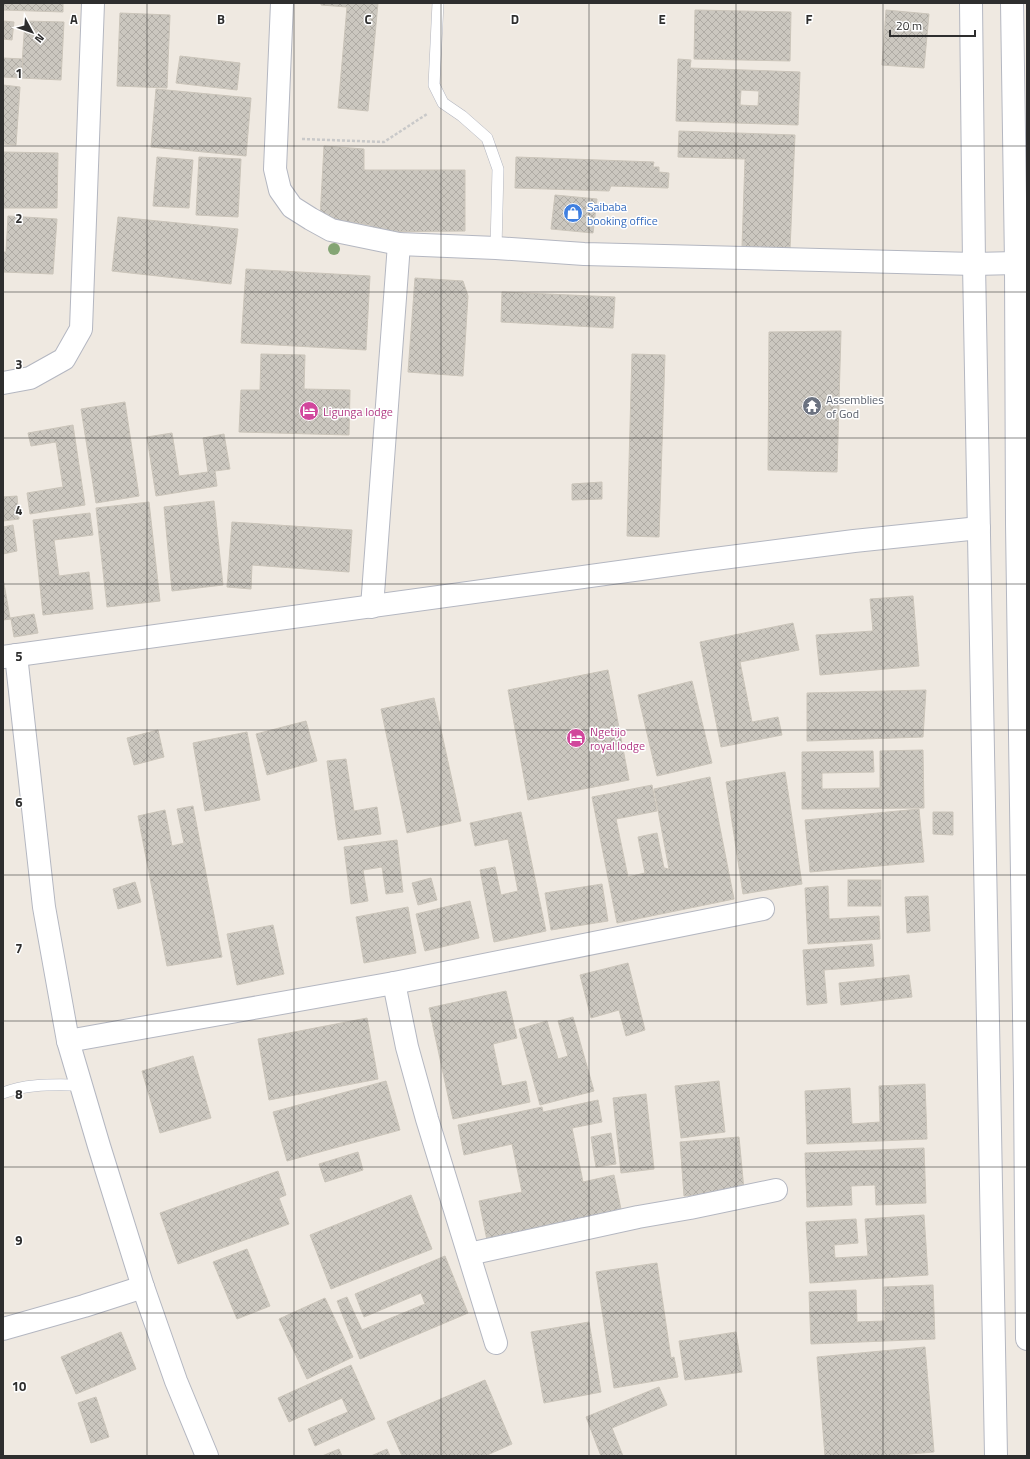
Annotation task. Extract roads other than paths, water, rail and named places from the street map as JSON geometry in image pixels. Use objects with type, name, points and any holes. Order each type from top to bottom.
[{"type":"street","points":[[3,383],[30,378],[64,358],[81,329],[93,3]]},
{"type":"street","points":[[282,3],[275,169],[280,190],[292,207],[331,230],[399,244],[496,248],[584,254],[974,264],[1016,263]]},
{"type":"street","points":[[971,3],[974,264],[996,1456]]},
{"type":"street","points":[[1012,3],[1016,263],[1017,524],[1026,1086],[1027,1339]]},
{"type":"street","points":[[372,607],[399,244]]},
{"type":"street","points":[[207,1456],[176,1381],[143,1287],[68,1041],[44,907],[9,656],[807,547],[979,528]]},
{"type":"street","points":[[68,1041],[394,983],[763,909]]},
{"type":"street","points":[[394,983],[407,1047],[427,1119],[448,1182],[496,1343]]},
{"type":"street","points":[[469,1254],[638,1217],[776,1190]]},
{"type":"street","points":[[3,1329],[84,1306],[143,1287]]},
{"type":"lane","points":[[438,3],[434,85],[443,103],[462,116],[487,138],[498,169],[496,248]]},
{"type":"lane","points":[[3,1093],[15,1088],[44,1084],[81,1085]]},
{"type":"place","name":"Saibaba booking office","points":[[573,213]]},
{"type":"place","name":"Assemblies of God","points":[[812,406]]},
{"type":"place","name":"Ligunga lodge","points":[[309,411]]},
{"type":"place","name":"Ngetijo royal lodge","points":[[576,738]]}]
